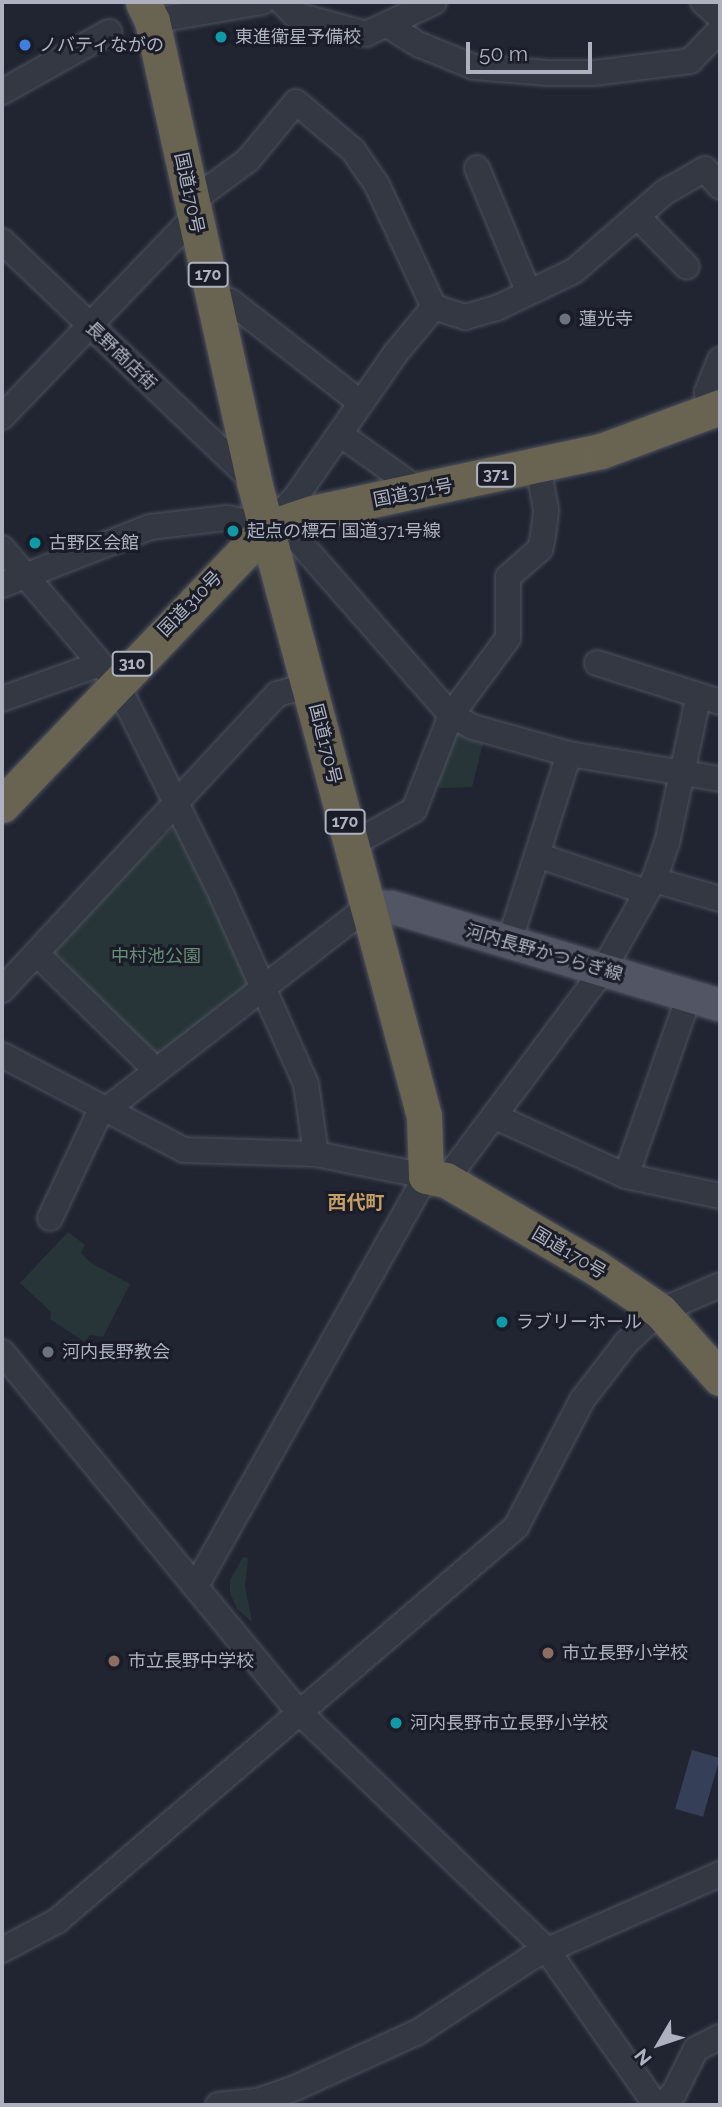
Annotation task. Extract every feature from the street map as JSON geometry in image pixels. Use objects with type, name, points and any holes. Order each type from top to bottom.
[{"type":"highway","name":"国道170号","points":[[155,6],[247,477],[267,528],[311,685],[367,907],[424,1116],[436,1178],[595,1267],[660,1311],[720,1378]]},
{"type":"highway","name":"国道371号","points":[[267,528],[312,513],[601,451],[715,411]]},
{"type":"highway","name":"国道310号","points":[[2,805],[108,673],[267,528]]},
{"type":"main road","name":"河内長野かつらぎ線","points":[[367,907],[391,906],[720,1005]]},
{"type":"street","points":[[155,6],[262,2]]},
{"type":"street","points":[[282,2],[293,14],[366,34],[389,26],[434,2]]},
{"type":"street","points":[[704,2],[720,17]]},
{"type":"street","points":[[389,26],[419,45],[474,66],[548,73],[594,73],[690,61],[720,30]]},
{"type":"street","points":[[2,92],[110,32]]},
{"type":"street","points":[[2,417],[91,327],[193,210],[248,160],[296,102],[353,150],[377,185],[434,307],[465,317],[497,308],[588,261],[676,184],[705,169],[720,187]]},
{"type":"street","points":[[477,168],[528,291]]},
{"type":"street","points":[[637,216],[687,267]]},
{"type":"street","name":"長野商店街","points":[[2,241],[247,477]]},
{"type":"street","points":[[212,296],[230,301],[361,404]]},
{"type":"street","points":[[267,528],[295,498],[434,307]]},
{"type":"street","points":[[715,411],[708,393],[720,360]]},
{"type":"street","points":[[340,434],[420,491]]},
{"type":"street","points":[[351,845],[414,810],[451,716],[508,638],[508,577],[540,549],[546,510],[538,466]]},
{"type":"street","points":[[2,585],[150,527],[227,518],[267,528],[289,530],[298,537],[451,716],[473,727],[569,754],[720,779]]},
{"type":"street","points":[[2,548],[29,576],[108,673],[176,806],[306,1084],[316,1154]]},
{"type":"street","points":[[195,1587],[436,1178],[496,1117],[603,970],[650,886],[683,771],[709,700],[597,663]]},
{"type":"street","points":[[2,699],[108,673]]},
{"type":"street","points":[[2,990],[176,806],[277,694],[311,685]]},
{"type":"street","points":[[509,943],[569,754]]},
{"type":"street","points":[[537,855],[650,886],[720,899]]},
{"type":"street","points":[[50,1217],[98,1116],[262,985],[367,907]]},
{"type":"street","points":[[37,954],[155,1069]]},
{"type":"street","points":[[626,1176],[689,996]]},
{"type":"street","points":[[2,1055],[184,1150],[316,1154],[436,1178]]},
{"type":"street","points":[[496,1117],[626,1176],[720,1196]]},
{"type":"street","points":[[2,1950],[57,1921],[516,1527],[582,1400],[626,1343],[660,1311],[720,1284]]},
{"type":"street","points":[[2,1352],[299,1712],[547,1950],[656,2105]]},
{"type":"street","points":[[218,2105],[299,2097],[418,2032],[547,1950],[720,1874]]},
{"type":"street","points":[[662,2105],[674,2094],[696,2049],[720,2037]]},
{"type":"green space","points":[[457,727],[485,735],[472,787],[441,788],[433,783]]},
{"type":"green space","name":"中村池公園","points":[[174,826],[254,984],[155,1058],[41,958]]},
{"type":"green space","points":[[68,1232],[85,1245],[81,1253],[91,1263],[130,1284],[103,1337],[90,1335],[85,1342],[50,1319],[51,1312],[20,1283]]},
{"type":"green space","points":[[243,1557],[248,1558],[245,1586],[252,1622],[237,1609],[230,1593],[230,1580]]},
{"type":"water","points":[[692,1750],[720,1758],[703,1817],[675,1809]]},
{"type":"place","name":"東進衛星予備校","points":[[221,37]]},
{"type":"place","name":"ノバティながの","points":[[25,45]]},
{"type":"place","name":"蓮光寺","points":[[565,319]]},
{"type":"place","name":"起点の標石 国道371号線","points":[[233,531]]},
{"type":"place","name":"古野区会館","points":[[35,543]]},
{"type":"place","name":"ラブリーホール","points":[[502,1322]]},
{"type":"place","name":"河内長野教会","points":[[48,1352]]},
{"type":"place","name":"市立長野小学校","points":[[548,1653]]},
{"type":"place","name":"市立長野中学校","points":[[114,1661]]},
{"type":"place","name":"河内長野市立長野小学校","points":[[396,1723]]},
{"type":"district","name":"西代町","points":[[356,1203]]}]
